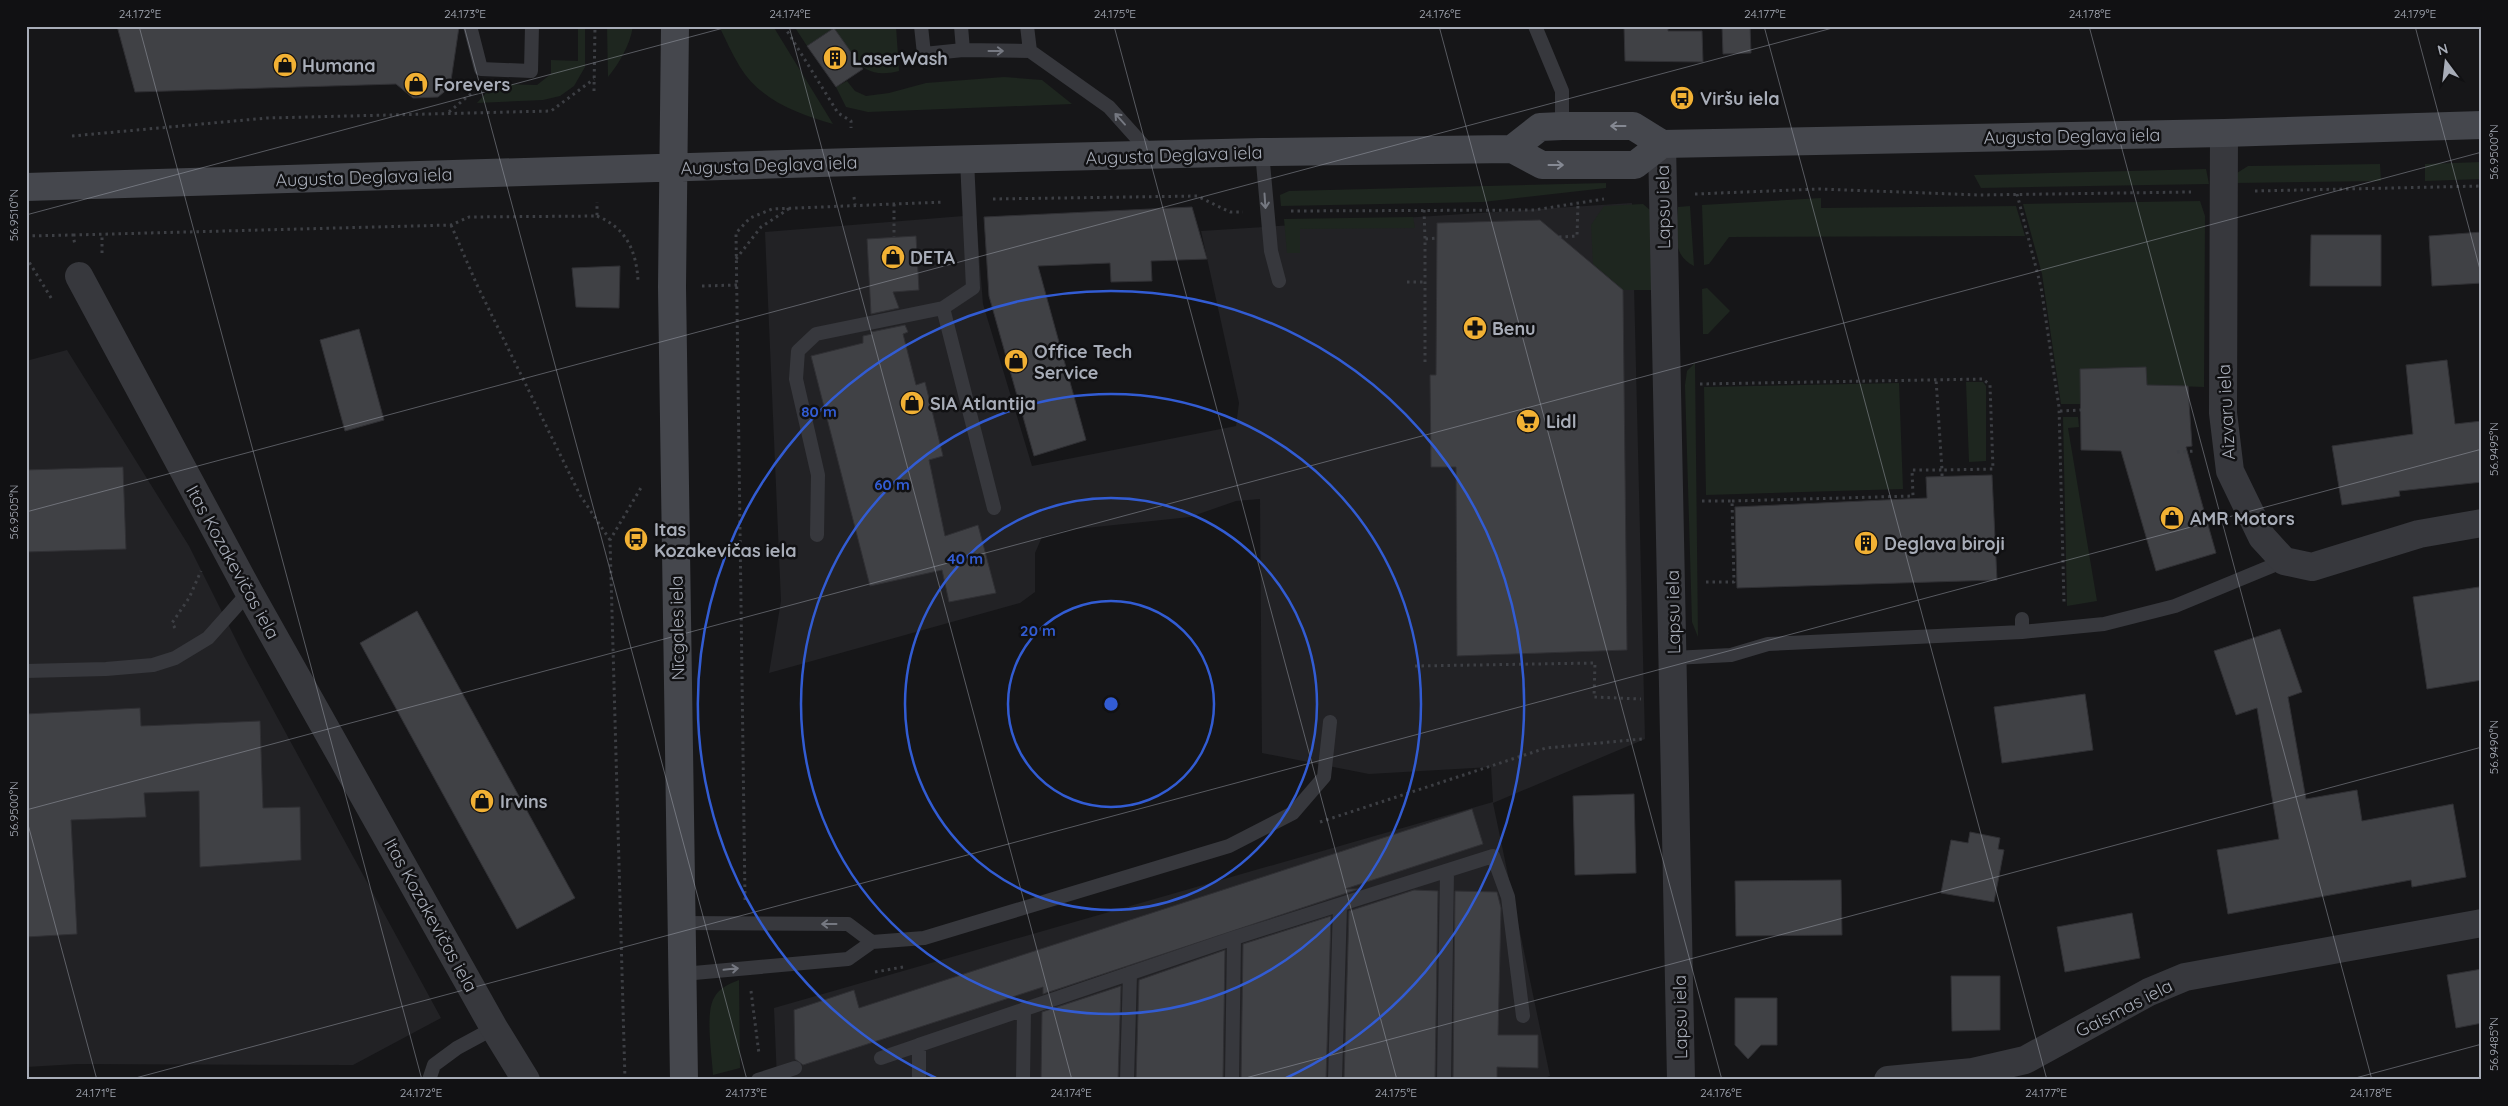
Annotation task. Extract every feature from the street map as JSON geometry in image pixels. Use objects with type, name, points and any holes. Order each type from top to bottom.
[{"type":"main road","name":"Nīcgales iela","points":[[675,26],[672,287],[684,1080]]},
{"type":"main road","name":"Augusta Deglava iela","points":[[26,187],[1262,152],[1512,149],[1542,165],[1634,165],[1662,144],[2224,133],[2482,125]]},
{"type":"main road","points":[[1512,149],[1540,128],[1562,126],[1633,126],[1662,144]]},
{"type":"street","name":"Aizvaru iela","points":[[2224,133],[2223,413],[2230,471],[2262,537],[2284,561]]},
{"type":"street","name":"Lapsu iela","points":[[1662,144],[1682,1080]]},
{"type":"street","name":"Itas Kozakevičas iela","points":[[79,276],[249,592],[494,1028],[526,1080]]},
{"type":"street","points":[[2284,561],[2312,567],[2419,534],[2482,523]]},
{"type":"street","name":"Gaismas iela","points":[[1888,1080],[1973,1072],[2025,1060],[2149,992],[2185,977],[2482,923]]},
{"type":"lane","points":[[470,26],[481,69],[531,71],[532,26]]},
{"type":"lane","points":[[921,26],[924,54],[963,50],[1030,51],[1109,107],[1153,155]]},
{"type":"lane","points":[[961,26],[963,50]]},
{"type":"lane","points":[[1027,26],[1030,51]]},
{"type":"lane","points":[[1535,26],[1562,91],[1562,126]]},
{"type":"lane","points":[[1262,152],[1270,241],[1279,281]]},
{"type":"lane","points":[[817,535],[818,475],[796,378],[798,351],[816,334],[944,308],[973,288],[967,160]]},
{"type":"lane","points":[[944,308],[994,508]]},
{"type":"lane","points":[[1674,658],[1731,655],[1768,644],[2022,625],[2067,629],[2104,624],[2175,606],[2284,561]]},
{"type":"lane","points":[[26,671],[46,672],[153,665],[175,658],[208,638],[249,592]]},
{"type":"lane","points":[[683,974],[848,959],[872,942],[924,938],[1229,846],[1293,813],[1324,777],[1330,722]]},
{"type":"lane","points":[[881,1058],[1234,938],[1494,856],[1508,897],[1523,1016]]},
{"type":"lane","points":[[1444,1080],[1447,871]]},
{"type":"lane","points":[[1335,1080],[1340,905]]},
{"type":"lane","points":[[681,923],[848,924],[872,942]]},
{"type":"lane","points":[[1232,1080],[1234,938]]},
{"type":"lane","points":[[1127,1080],[1130,973]]},
{"type":"lane","points":[[1023,1080],[1024,1009]]},
{"type":"lane","points":[[428,1080],[434,1065],[457,1048],[494,1028]]},
{"type":"lane","points":[[919,1044],[919,1080]]},
{"type":"lane","points":[[758,1080],[795,1068]]},
{"type":"path","points":[[594,91],[595,26]]},
{"type":"path","points":[[784,26],[838,113],[851,121],[851,128]]},
{"type":"path","points":[[449,112],[475,90],[481,69]]},
{"type":"path","points":[[72,136],[267,118],[449,112],[551,111],[594,79]]},
{"type":"path","points":[[1663,195],[1820,189],[1980,195],[2482,186]]},
{"type":"path","points":[[2017,194],[2041,286],[2060,411],[2064,599],[2067,629]]},
{"type":"path","points":[[854,197],[855,205]]},
{"type":"path","points":[[597,202],[597,216]]},
{"type":"path","points":[[1560,236],[1577,236],[1578,203]]},
{"type":"path","points":[[894,204],[894,237]]},
{"type":"path","points":[[736,259],[761,227],[791,208]]},
{"type":"path","points":[[1424,210],[1426,362]]},
{"type":"path","points":[[26,236],[452,225],[469,217],[597,216],[613,222],[632,251],[637,265],[638,288]]},
{"type":"path","points":[[452,225],[477,285],[580,496],[610,540]]},
{"type":"path","points":[[74,235],[79,276]]},
{"type":"path","points":[[1425,239],[1437,238]]},
{"type":"path","points":[[26,257],[57,307]]},
{"type":"path","points":[[1407,282],[1425,282]]},
{"type":"path","points":[[702,286],[737,285]]},
{"type":"path","points":[[1936,379],[1942,476]]},
{"type":"path","points":[[1700,384],[1983,379],[1990,385],[1993,469],[1912,470],[1913,496],[1702,501]]},
{"type":"path","points":[[2060,411],[2081,410]]},
{"type":"path","points":[[624,1080],[610,540],[644,482]]},
{"type":"path","points":[[1702,582],[1734,582],[1732,501]]},
{"type":"path","points":[[187,651],[172,623],[189,598],[201,571],[200,564]]},
{"type":"path","points":[[1415,666],[1595,663],[1594,697],[1641,697],[1642,705]]},
{"type":"path","points":[[1642,732],[1642,739]]},
{"type":"shaded area","points":[[578,26],[585,26],[585,67],[574,86],[560,96],[543,100],[477,103],[494,84],[537,85],[551,74],[551,60],[578,61]]},
{"type":"shaded area","points":[[607,26],[633,26],[630,40],[624,53],[608,77]]},
{"type":"shaded area","points":[[719,26],[773,26],[833,124],[793,110],[769,97],[758,88],[748,79],[740,67]]},
{"type":"shaded area","points":[[794,26],[896,26],[899,71],[875,72],[859,64],[834,28],[807,46]]},
{"type":"shaded area","points":[[1004,77],[1042,80],[1072,104],[868,112],[846,107],[836,87],[847,81],[855,91],[866,96],[889,93],[926,83]]},
{"type":"shaded area","points":[[2482,162],[2482,179],[2425,181],[2425,164]]},
{"type":"shaded area","points":[[2380,164],[2381,181],[2235,183],[2237,173],[2248,166]]},
{"type":"shaded area","points":[[2206,169],[2209,184],[1981,188],[1974,175]]},
{"type":"shaded area","points":[[1606,183],[1606,188],[1483,202],[1281,206],[1280,195],[1289,191]]},
{"type":"shaded area","points":[[1821,198],[1821,208],[2016,206],[2025,236],[1729,237],[1709,264],[1704,265],[1702,205]]},
{"type":"shaded area","points":[[2200,201],[2205,216],[2204,387],[2147,385],[2146,367],[2081,369],[2081,404],[2061,404],[2042,274],[2023,204]]},
{"type":"shaded area","points":[[1632,203],[1645,739],[1493,803],[1550,1076],[1537,1080],[777,1080],[774,1008],[1493,802],[1491,767],[1369,774],[1262,753],[1260,499],[1236,501],[1190,517],[1067,530],[1042,537],[1035,553],[1035,592],[1020,603],[769,673],[781,601],[765,232],[976,215],[983,304],[1032,466],[1236,426],[1239,403],[1201,231]]},
{"type":"shaded area","points":[[1643,204],[1650,210],[1652,290],[1623,290],[1593,264],[1591,225],[1604,206]]},
{"type":"shaded area","points":[[1690,206],[1694,266],[1681,255],[1676,233],[1678,207]]},
{"type":"shaded area","points":[[1413,217],[1415,228],[1300,229],[1300,253],[1287,253],[1284,219]]},
{"type":"shaded area","points":[[1707,288],[1730,311],[1708,334],[1703,334],[1702,289]]},
{"type":"shaded area","points":[[67,350],[189,546],[245,658],[441,1018],[353,1065],[77,1064],[26,1067],[26,361]]},
{"type":"shaded area","points":[[1695,363],[1698,637],[1692,622],[1685,385],[1687,371]]},
{"type":"shaded area","points":[[1966,382],[1983,382],[1986,386],[1986,461],[1969,462]]},
{"type":"shaded area","points":[[1899,383],[1903,489],[1706,495],[1704,387]]},
{"type":"shaded area","points":[[2063,417],[2078,417],[2079,427],[2068,428],[2097,601],[2067,606]]},
{"type":"shaded area","points":[[739,980],[740,1068],[713,1075],[709,1024],[711,1005],[721,989]]},
{"type":"building","points":[[117,26],[459,27],[450,87],[438,97],[413,98],[396,84],[135,92]]},
{"type":"building","points":[[1624,26],[1668,26],[1668,31],[1702,31],[1703,62],[1625,61]]},
{"type":"building","points":[[1722,26],[1750,26],[1751,53],[1723,54]]},
{"type":"building","name":"LaserWash","points":[[834,28],[863,69],[836,87],[807,46]]},
{"type":"building","points":[[1192,207],[1207,259],[1151,261],[1152,281],[1111,282],[1110,263],[1038,266],[1086,440],[1034,456],[989,296],[984,217]]},
{"type":"building","name":"Lidl","points":[[1540,220],[1623,290],[1627,650],[1457,656],[1456,467],[1431,467],[1430,375],[1436,375],[1437,223]]},
{"type":"building","points":[[2482,232],[2482,283],[2432,286],[2429,236]]},
{"type":"building","points":[[2311,235],[2381,235],[2381,286],[2310,286]]},
{"type":"building","name":"DETA","points":[[916,236],[919,290],[893,292],[899,308],[871,314],[867,239]]},
{"type":"building","points":[[620,266],[619,308],[576,307],[572,268]]},
{"type":"building","points":[[905,325],[908,332],[903,334],[916,385],[925,382],[943,456],[929,460],[945,536],[978,525],[996,593],[949,602],[942,570],[870,586],[811,356],[863,343],[863,336],[872,334],[871,332]]},
{"type":"building","points":[[359,329],[384,420],[345,431],[320,340]]},
{"type":"building","points":[[2447,360],[2455,424],[2482,421],[2482,482],[2399,491],[2400,496],[2342,505],[2332,446],[2413,434],[2406,365]]},
{"type":"building","points":[[2146,367],[2147,385],[2188,386],[2192,446],[2186,447],[2216,553],[2156,571],[2121,451],[2081,450],[2080,369]]},
{"type":"building","points":[[123,467],[126,549],[26,552],[26,470]]},
{"type":"building","name":"Deglava biroji","points":[[1992,475],[1997,580],[1737,588],[1735,507],[1927,498],[1926,477]]},
{"type":"building","points":[[2479,587],[2482,601],[2482,680],[2427,689],[2413,597]]},
{"type":"building","points":[[417,611],[575,898],[517,929],[360,643]]},
{"type":"building","points":[[2280,629],[2302,692],[2288,697],[2306,799],[2357,790],[2362,821],[2453,804],[2466,877],[2412,887],[2411,880],[2228,914],[2217,850],[2279,839],[2257,708],[2236,715],[2214,651]]},
{"type":"building","points":[[2085,694],[2093,750],[2002,763],[1994,707]]},
{"type":"building","points":[[140,708],[141,726],[260,721],[263,808],[300,807],[301,860],[200,867],[199,791],[144,793],[146,817],[71,820],[77,934],[26,937],[26,714]]},
{"type":"building","points":[[1634,794],[1636,873],[1575,875],[1573,796]]},
{"type":"building","points":[[1472,809],[1483,844],[1345,889],[1359,889],[1043,994],[1043,987],[803,1065],[795,1059],[794,1010],[854,990],[859,1008]]},
{"type":"building","points":[[1970,832],[2000,838],[1998,849],[2004,850],[1994,902],[1941,893],[1951,840],[1968,843]]},
{"type":"building","points":[[1841,880],[1842,935],[1736,936],[1735,881]]},
{"type":"building","points":[[1414,890],[1438,891],[1435,1080],[1344,1080],[1349,911]]},
{"type":"building","points":[[1455,891],[1497,892],[1501,908],[1498,1035],[1538,1035],[1538,1068],[1497,1067],[1497,1080],[1453,1080]]},
{"type":"building","points":[[2132,913],[2140,958],[2065,972],[2057,927]]},
{"type":"building","points":[[1331,916],[1326,1080],[1241,1080],[1243,944]]},
{"type":"building","points":[[1225,950],[1223,1080],[1136,1080],[1139,980]]},
{"type":"building","points":[[2482,969],[2482,1023],[2456,1028],[2447,975]]},
{"type":"building","points":[[1951,976],[2000,976],[2000,1030],[1952,1031]]},
{"type":"building","points":[[1121,986],[1118,1080],[1041,1080],[1042,1012]]},
{"type":"building","points":[[1735,998],[1777,998],[1777,1045],[1761,1045],[1748,1059],[1735,1045]]},
{"type":"place","name":"LaserWash","points":[[835,58]]},
{"type":"place","name":"Humana","points":[[285,65]]},
{"type":"place","name":"Forevers","points":[[416,84]]},
{"type":"place","name":"Viršu iela","points":[[1682,98]]},
{"type":"place","name":"DETA","points":[[893,257]]},
{"type":"place","name":"Benu","points":[[1475,328]]},
{"type":"place","name":"Office Tech Service","points":[[1016,361]]},
{"type":"place","name":"SIA Atlantija","points":[[912,403]]},
{"type":"place","name":"Lidl","points":[[1528,421]]},
{"type":"place","name":"AMR Motors","points":[[2172,518]]},
{"type":"place","name":"Itas Kozakevičas iela","points":[[636,539]]},
{"type":"place","name":"Deglava biroji","points":[[1866,543]]},
{"type":"place","name":"Irvins","points":[[482,801]]}]
